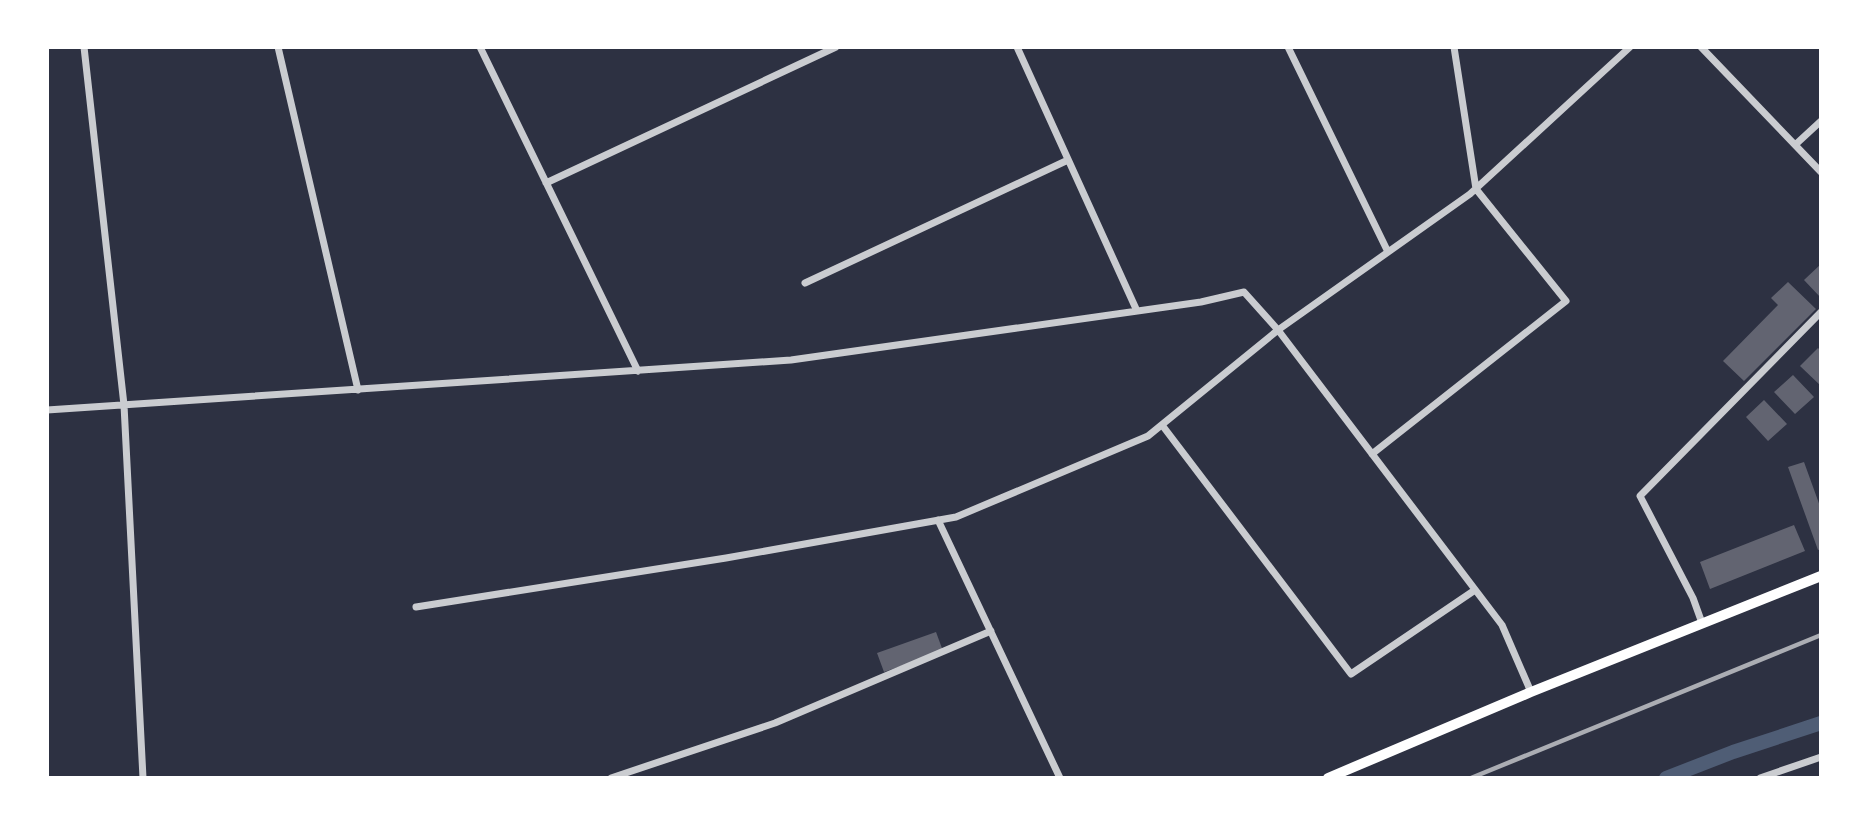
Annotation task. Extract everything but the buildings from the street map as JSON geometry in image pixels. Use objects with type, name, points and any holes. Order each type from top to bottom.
[{"type":"main road","points":[[1328,778],[1531,692],[1821,576]]},
{"type":"street","points":[[84,47],[124,405],[143,778]]},
{"type":"street","points":[[278,47],[358,390]]},
{"type":"street","points":[[480,47],[638,371]]},
{"type":"street","points":[[546,183],[836,47]]},
{"type":"street","points":[[1017,47],[1137,311]]},
{"type":"street","points":[[1288,47],[1388,252]]},
{"type":"street","points":[[1372,454],[1566,301],[1476,189],[1454,47]]},
{"type":"street","points":[[416,607],[726,558],[956,517],[1149,436],[1278,330],[1476,189],[1630,47]]},
{"type":"street","points":[[1700,47],[1821,172]]},
{"type":"street","points":[[1795,145],[1821,121]]},
{"type":"street","points":[[805,283],[1068,160]]},
{"type":"street","points":[[47,410],[791,360],[1201,302],[1244,292],[1278,330],[1502,625],[1531,692]]},
{"type":"street","points":[[1702,623],[1693,598],[1640,496],[1821,312]]},
{"type":"street","points":[[1162,425],[1351,674],[1475,590]]},
{"type":"street","points":[[938,520],[1060,778]]},
{"type":"street","points":[[611,778],[775,723],[991,631]]},
{"type":"street","points":[[1760,778],[1821,757]]},
{"type":"waterway","points":[[1666,778],[1821,723]]},
{"type":"railway","points":[[1471,778],[1821,635]]}]
